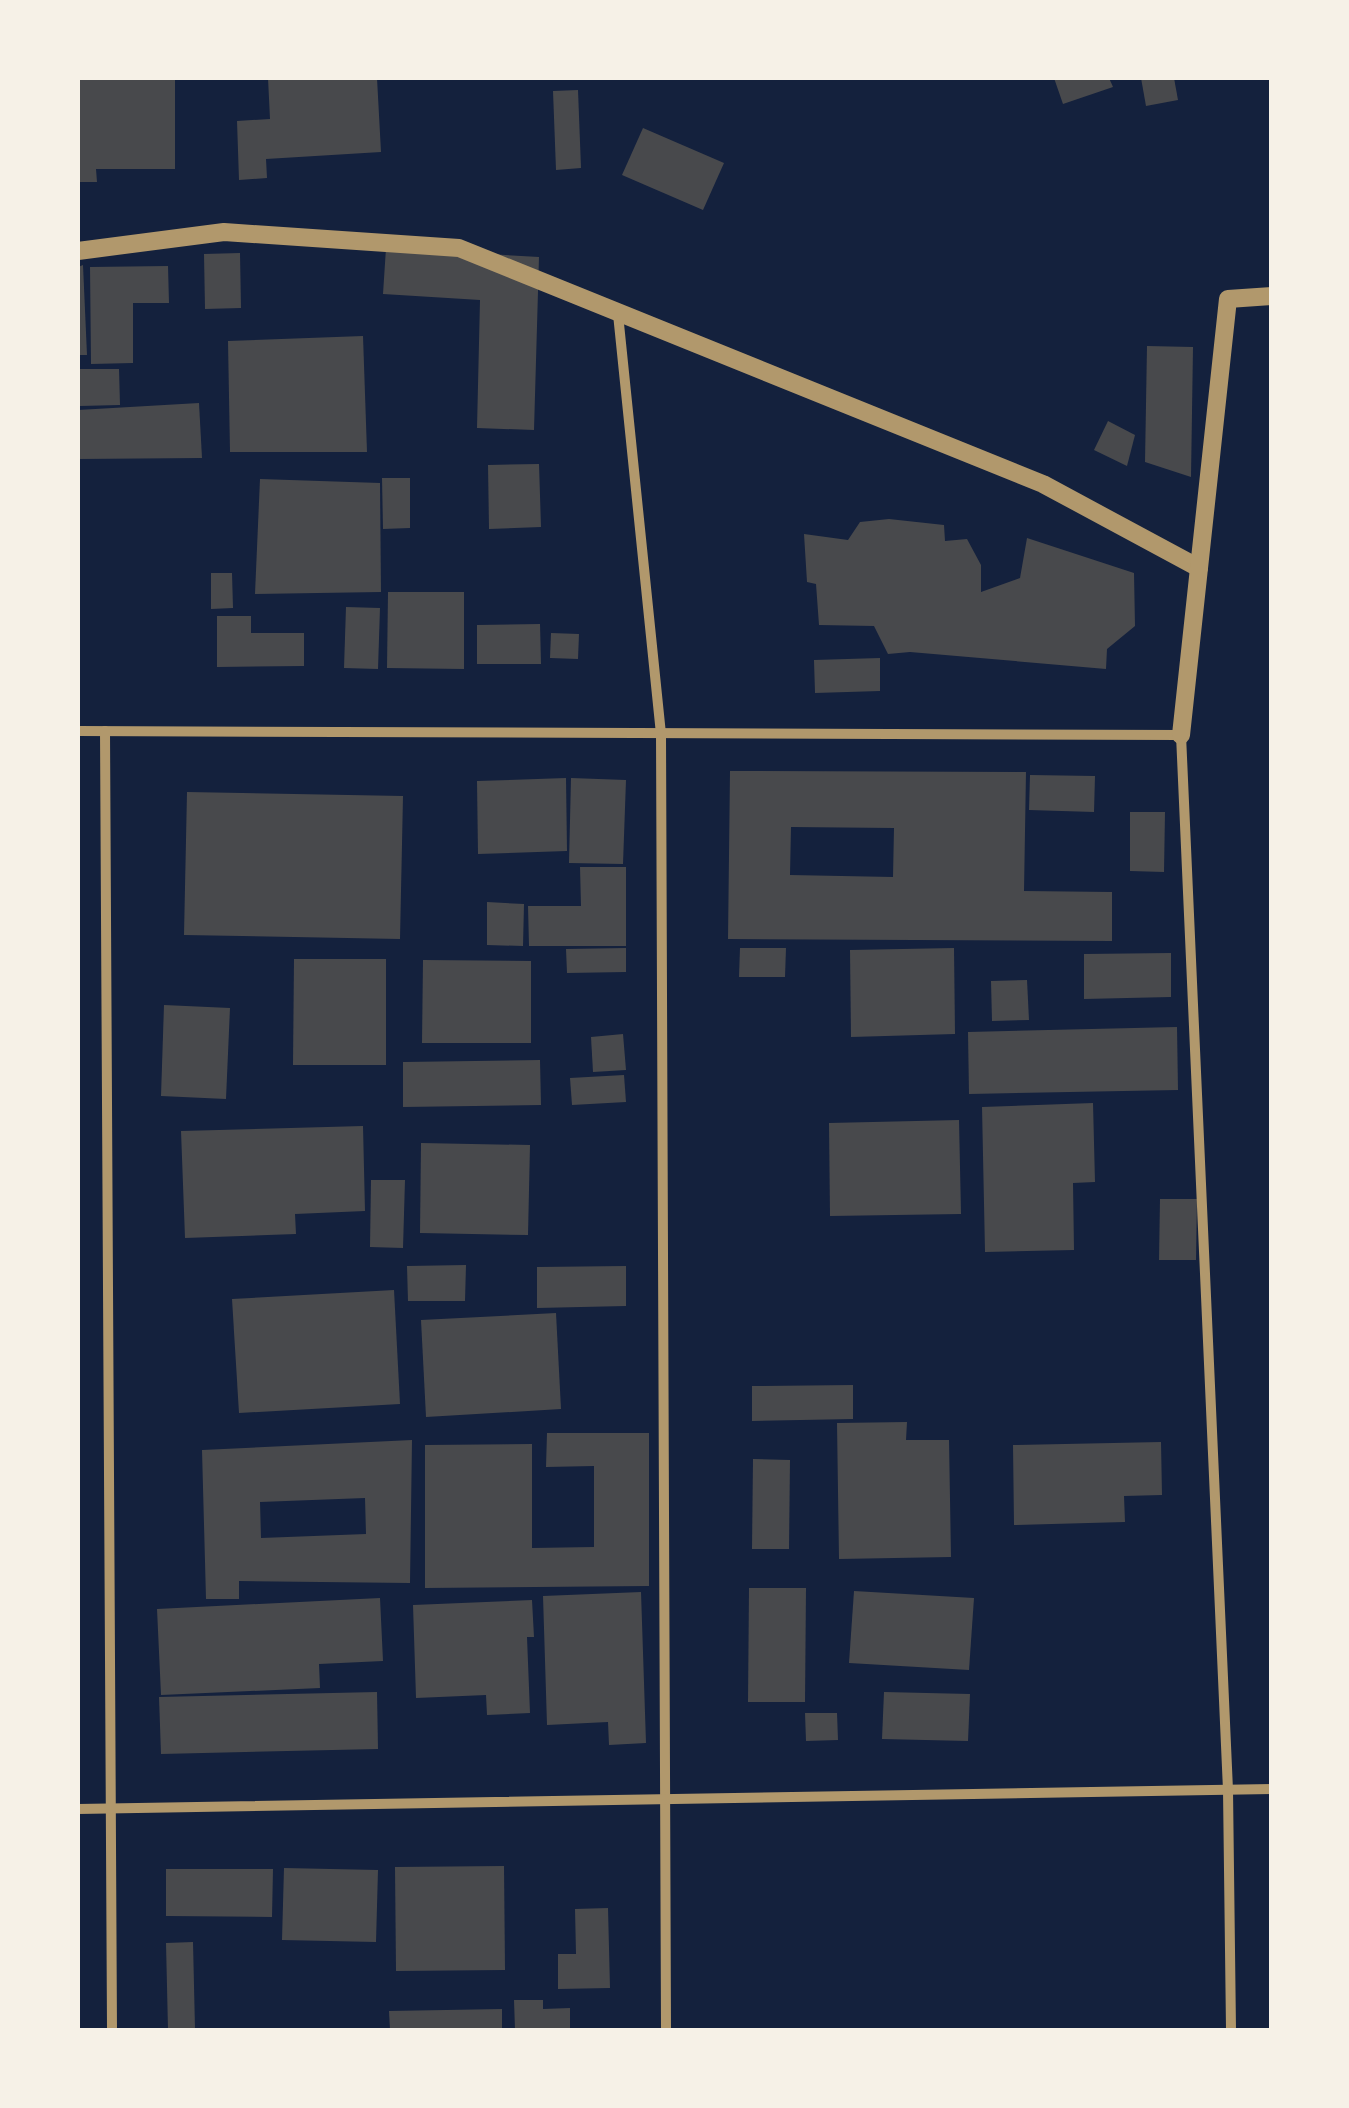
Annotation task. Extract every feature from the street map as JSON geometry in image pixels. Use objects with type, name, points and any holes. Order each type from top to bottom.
[{"type":"street","points":[[78,251],[224,232],[458,248],[1043,484],[1199,568]]},
{"type":"street","points":[[1231,2030],[1228,1790],[1181,735],[1228,299],[1272,296]]},
{"type":"street","points":[[618,314],[661,734],[666,2030]]},
{"type":"street","points":[[78,731],[1181,735]]},
{"type":"street","points":[[105,731],[112,2030]]},
{"type":"street","points":[[78,1809],[1272,1789]]},
{"type":"building","points":[[78,78],[175,78],[175,169],[96,169],[97,182],[78,182]]},
{"type":"building","points":[[268,78],[377,78],[381,152],[266,159],[267,178],[239,180],[237,121],[270,119]]},
{"type":"building","points":[[1054,78],[1109,78],[1113,87],[1063,104]]},
{"type":"building","points":[[1141,78],[1174,78],[1178,100],[1146,106]]},
{"type":"building","points":[[578,90],[581,168],[556,170],[553,91]]},
{"type":"building","points":[[643,128],[724,163],[703,210],[622,175]]},
{"type":"building","points":[[386,248],[539,257],[534,430],[477,428],[480,300],[383,294]]},
{"type":"building","points":[[240,253],[241,308],[205,309],[204,254]]},
{"type":"building","points":[[83,265],[87,355],[78,355],[78,267]]},
{"type":"building","points":[[168,266],[169,303],[133,303],[133,363],[91,364],[90,267]]},
{"type":"building","points":[[363,336],[367,452],[230,452],[228,341]]},
{"type":"building","points":[[1147,346],[1193,347],[1191,477],[1145,462]]},
{"type":"building","points":[[79,369],[119,369],[120,405],[80,406]]},
{"type":"building","points":[[199,403],[202,458],[78,459],[78,410]]},
{"type":"building","points":[[1108,421],[1135,435],[1127,466],[1094,450]]},
{"type":"building","points":[[539,464],[541,527],[489,529],[488,465]]},
{"type":"building","points":[[382,478],[410,478],[410,528],[383,529]]},
{"type":"building","points":[[260,479],[380,483],[381,592],[255,594]]},
{"type":"building","points":[[889,519],[944,525],[945,541],[967,539],[981,565],[981,592],[1020,578],[1027,538],[1134,573],[1135,626],[1107,649],[1106,669],[910,652],[888,654],[874,626],[819,625],[816,584],[807,582],[804,534],[848,540],[860,522]]},
{"type":"building","points":[[211,573],[232,573],[233,608],[211,609]]},
{"type":"building","points":[[388,592],[464,592],[464,669],[387,668]]},
{"type":"building","points":[[346,607],[380,608],[378,669],[344,668]]},
{"type":"building","points":[[217,616],[251,616],[251,633],[304,633],[304,666],[217,667]]},
{"type":"building","points":[[540,624],[541,664],[477,664],[477,625]]},
{"type":"building","points":[[551,633],[579,634],[578,659],[550,658]]},
{"type":"building","points":[[880,658],[880,691],[815,693],[814,660]]},
{"type":"building","points":[[730,771],[1026,772],[1024,891],[1112,892],[1112,941],[728,939]],"holes":[[[791,827],[894,828],[893,877],[790,875]]]},
{"type":"building","points":[[1030,775],[1095,776],[1094,812],[1029,810]]},
{"type":"building","points":[[566,778],[567,851],[478,854],[477,781]]},
{"type":"building","points":[[571,778],[626,780],[623,864],[569,863]]},
{"type":"building","points":[[187,792],[403,796],[400,939],[184,935]]},
{"type":"building","points":[[1130,812],[1165,812],[1164,872],[1130,871]]},
{"type":"building","points":[[580,867],[626,867],[626,946],[529,946],[528,906],[581,906]]},
{"type":"building","points":[[487,902],[524,904],[523,946],[487,945]]},
{"type":"building","points":[[626,948],[626,972],[567,973],[566,949]]},
{"type":"building","points":[[740,948],[786,948],[785,977],[739,977]]},
{"type":"building","points":[[954,948],[955,1034],[851,1037],[850,950]]},
{"type":"building","points":[[1171,953],[1171,997],[1084,999],[1084,954]]},
{"type":"building","points":[[294,959],[386,959],[386,1065],[293,1065]]},
{"type":"building","points":[[423,960],[531,961],[531,1043],[422,1043]]},
{"type":"building","points":[[1027,980],[1029,1020],[992,1021],[991,981]]},
{"type":"building","points":[[164,1005],[230,1008],[226,1099],[161,1096]]},
{"type":"building","points":[[1177,1027],[1178,1090],[969,1094],[968,1032]]},
{"type":"building","points":[[623,1034],[626,1070],[593,1072],[591,1037]]},
{"type":"building","points":[[540,1060],[541,1105],[403,1107],[403,1062]]},
{"type":"building","points":[[624,1075],[626,1102],[572,1105],[570,1078]]},
{"type":"building","points":[[1093,1103],[1095,1182],[1073,1183],[1074,1250],[985,1252],[982,1107]]},
{"type":"building","points":[[959,1120],[961,1214],[830,1216],[829,1123]]},
{"type":"building","points":[[363,1126],[365,1211],[295,1214],[296,1234],[185,1238],[181,1131]]},
{"type":"building","points":[[421,1143],[530,1145],[528,1235],[420,1233]]},
{"type":"building","points":[[371,1180],[405,1180],[403,1248],[370,1247]]},
{"type":"building","points":[[1160,1199],[1197,1199],[1196,1260],[1159,1260]]},
{"type":"building","points":[[466,1265],[465,1301],[408,1301],[407,1266]]},
{"type":"building","points":[[626,1266],[626,1306],[537,1308],[537,1267]]},
{"type":"building","points":[[394,1290],[400,1404],[239,1413],[232,1299]]},
{"type":"building","points":[[556,1313],[561,1409],[426,1417],[421,1320]]},
{"type":"building","points":[[853,1385],[853,1419],[752,1421],[752,1386]]},
{"type":"building","points":[[907,1422],[906,1440],[949,1440],[951,1557],[839,1559],[837,1423]]},
{"type":"building","points":[[547,1433],[649,1433],[649,1586],[425,1588],[425,1445],[532,1444],[532,1548],[594,1547],[594,1466],[546,1467]]},
{"type":"building","points":[[412,1440],[410,1583],[239,1581],[239,1599],[206,1599],[202,1450]],"holes":[[[365,1498],[366,1534],[261,1538],[260,1502]]]},
{"type":"building","points":[[1161,1442],[1162,1495],[1124,1496],[1125,1522],[1014,1525],[1013,1445]]},
{"type":"building","points":[[753,1459],[790,1460],[789,1549],[752,1549]]},
{"type":"building","points":[[749,1588],[806,1588],[805,1702],[748,1702]]},
{"type":"building","points":[[854,1591],[974,1598],[969,1670],[849,1663]]},
{"type":"building","points":[[641,1592],[646,1743],[609,1745],[608,1722],[547,1725],[543,1596]]},
{"type":"building","points":[[380,1598],[383,1661],[319,1664],[320,1688],[161,1695],[157,1609]]},
{"type":"building","points":[[532,1600],[534,1637],[527,1637],[530,1713],[487,1715],[486,1695],[416,1698],[413,1605]]},
{"type":"building","points":[[377,1692],[378,1749],[161,1754],[159,1697]]},
{"type":"building","points":[[884,1692],[970,1694],[968,1741],[882,1739]]},
{"type":"building","points":[[805,1713],[837,1713],[838,1740],[806,1741]]},
{"type":"building","points":[[504,1866],[505,1970],[396,1971],[395,1867]]},
{"type":"building","points":[[284,1868],[378,1870],[376,1942],[282,1940]]},
{"type":"building","points":[[166,1869],[273,1869],[272,1917],[166,1916]]},
{"type":"building","points":[[608,1908],[610,1988],[558,1989],[558,1954],[576,1954],[575,1909]]},
{"type":"building","points":[[193,1942],[195,2029],[168,2030],[166,1943]]},
{"type":"building","points":[[514,2000],[543,2000],[543,2009],[570,2008],[570,2030],[515,2030]]},
{"type":"building","points":[[502,2009],[502,2030],[390,2030],[389,2011]]}]
